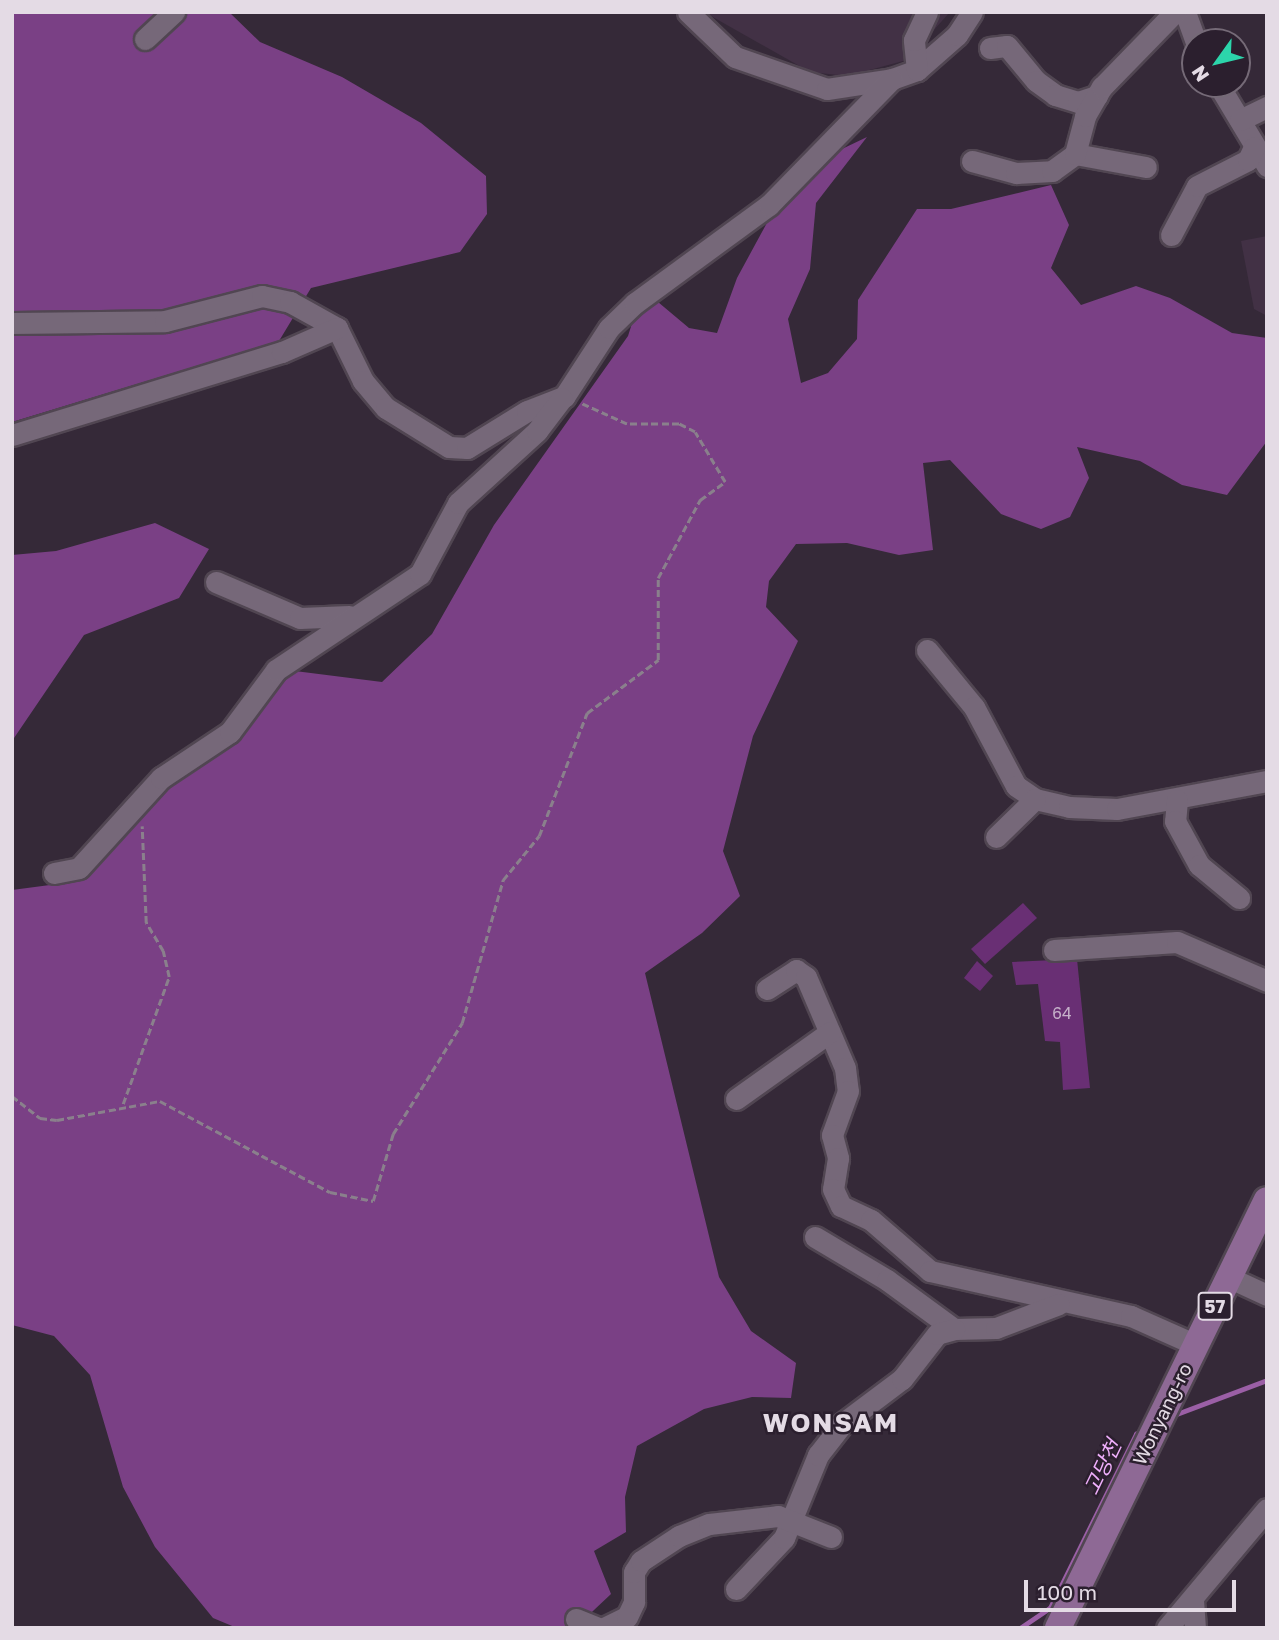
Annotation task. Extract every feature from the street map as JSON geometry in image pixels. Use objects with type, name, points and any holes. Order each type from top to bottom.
[{"type":"main road","name":"Wonyang-ro","points":[[1058,1628],[1267,1200]]},
{"type":"street","points":[[145,39],[174,12]]},
{"type":"street","points":[[688,12],[735,57],[773,73],[827,89],[892,79],[917,70],[957,35],[972,12]]},
{"type":"street","points":[[917,70],[914,40],[927,12]]},
{"type":"street","points":[[972,161],[1016,173],[1052,171],[1075,154],[1097,96],[1175,12]]},
{"type":"street","points":[[990,48],[1007,46],[1036,81],[1055,95],[1078,102],[1097,96]]},
{"type":"street","points":[[54,873],[79,868],[161,778],[230,732],[276,670],[420,574],[458,503],[537,431],[565,395],[609,328],[635,303],[769,205],[892,79]]},
{"type":"street","points":[[1227,98],[1267,166]]},
{"type":"street","points":[[1240,120],[1267,107]]},
{"type":"street","points":[[1171,235],[1197,186],[1248,160],[1254,148]]},
{"type":"street","points":[[1075,154],[1146,167]]},
{"type":"street","points":[[12,323],[165,321],[262,296],[290,302],[337,328],[363,381],[386,408],[449,447],[467,448],[527,411],[565,395]]},
{"type":"street","points":[[12,435],[282,352],[337,328]]},
{"type":"street","points":[[216,582],[300,618],[332,620],[358,613]]},
{"type":"street","points":[[927,650],[974,707],[1016,786],[1035,799],[1069,807],[1117,809],[1177,800],[1267,781]]},
{"type":"street","points":[[996,836],[1035,799]]},
{"type":"street","points":[[1177,800],[1175,821],[1199,865],[1240,898]]},
{"type":"street","points":[[1054,950],[1177,942],[1267,981]]},
{"type":"street","points":[[767,989],[796,970],[806,977],[830,1032],[848,1091],[832,1135],[838,1158],[833,1189],[841,1206],[870,1220],[930,1271],[1131,1316],[1196,1345]]},
{"type":"street","points":[[736,1099],[830,1032]]},
{"type":"street","points":[[815,1237],[887,1280],[954,1329]]},
{"type":"street","points":[[1228,1277],[1267,1295]]},
{"type":"street","points":[[736,1589],[783,1538],[818,1455],[842,1424],[902,1379],[937,1334],[954,1329],[996,1328],[1065,1302]]},
{"type":"street","points":[[1167,1628],[1267,1509]]},
{"type":"street","points":[[604,1628],[627,1617],[634,1602],[634,1572],[657,1548],[709,1524],[791,1518],[831,1536]]},
{"type":"street","points":[[1193,1600],[1195,1628]]},
{"type":"street","points":[[576,1619],[598,1628]]},
{"type":"path","points":[[12,1096],[40,1118],[57,1120],[122,1104],[160,1101],[330,1192],[373,1201],[393,1134],[462,1023],[468,987],[503,880],[539,836],[587,713],[658,660],[658,578],[700,500],[725,482],[695,432],[679,424],[627,424],[565,395]]},
{"type":"path","points":[[122,1104],[169,977],[163,951],[146,923],[139,839],[146,817]]},
{"type":"shaded area","points":[[12,12],[229,12],[260,42],[342,77],[421,123],[486,176],[487,214],[460,252],[311,288],[279,341],[12,422]]},
{"type":"shaded area","points":[[704,12],[950,12],[907,60],[847,76],[810,72]]},
{"type":"shaded area","points":[[867,137],[816,203],[810,269],[788,319],[801,383],[828,373],[857,339],[858,300],[917,209],[951,209],[1051,185],[1069,225],[1051,268],[1081,305],[1136,286],[1170,298],[1232,333],[1267,338],[1267,441],[1227,495],[1182,485],[1140,461],[1077,447],[1089,478],[1070,517],[1041,529],[1001,514],[950,460],[923,463],[933,550],[899,555],[847,543],[796,544],[769,581],[766,607],[798,641],[753,736],[723,851],[740,896],[702,933],[645,973],[719,1277],[751,1331],[796,1363],[791,1398],[752,1397],[704,1409],[637,1446],[625,1497],[626,1532],[594,1551],[611,1594],[576,1627],[237,1628],[213,1618],[155,1547],[123,1487],[90,1375],[54,1336],[12,1325],[12,890],[65,883],[287,670],[382,682],[432,634],[494,525],[628,336],[635,314],[658,302],[689,328],[717,333],[737,278],[782,195],[819,160]]},
{"type":"shaded area","points":[[1267,236],[1267,316],[1254,309],[1241,241]]},
{"type":"shaded area","points":[[155,523],[209,549],[179,598],[84,635],[12,741],[12,555],[56,551]]},
{"type":"building","points":[[1023,903],[1037,918],[985,964],[971,949]]},
{"type":"building","points":[[1077,959],[1090,1088],[1063,1090],[1060,1042],[1045,1041],[1038,984],[1016,985],[1012,962]]},
{"type":"building","points":[[977,961],[993,976],[980,991],[964,978]]},
{"type":"waterway","name":"고당천","points":[[1174,1415],[1267,1380]]},
{"type":"waterway","name":"고당천","points":[[1020,1628],[1050,1608],[1136,1434],[1144,1430]]},
{"type":"district","name":"WONSAM","points":[[831,1423]]}]
